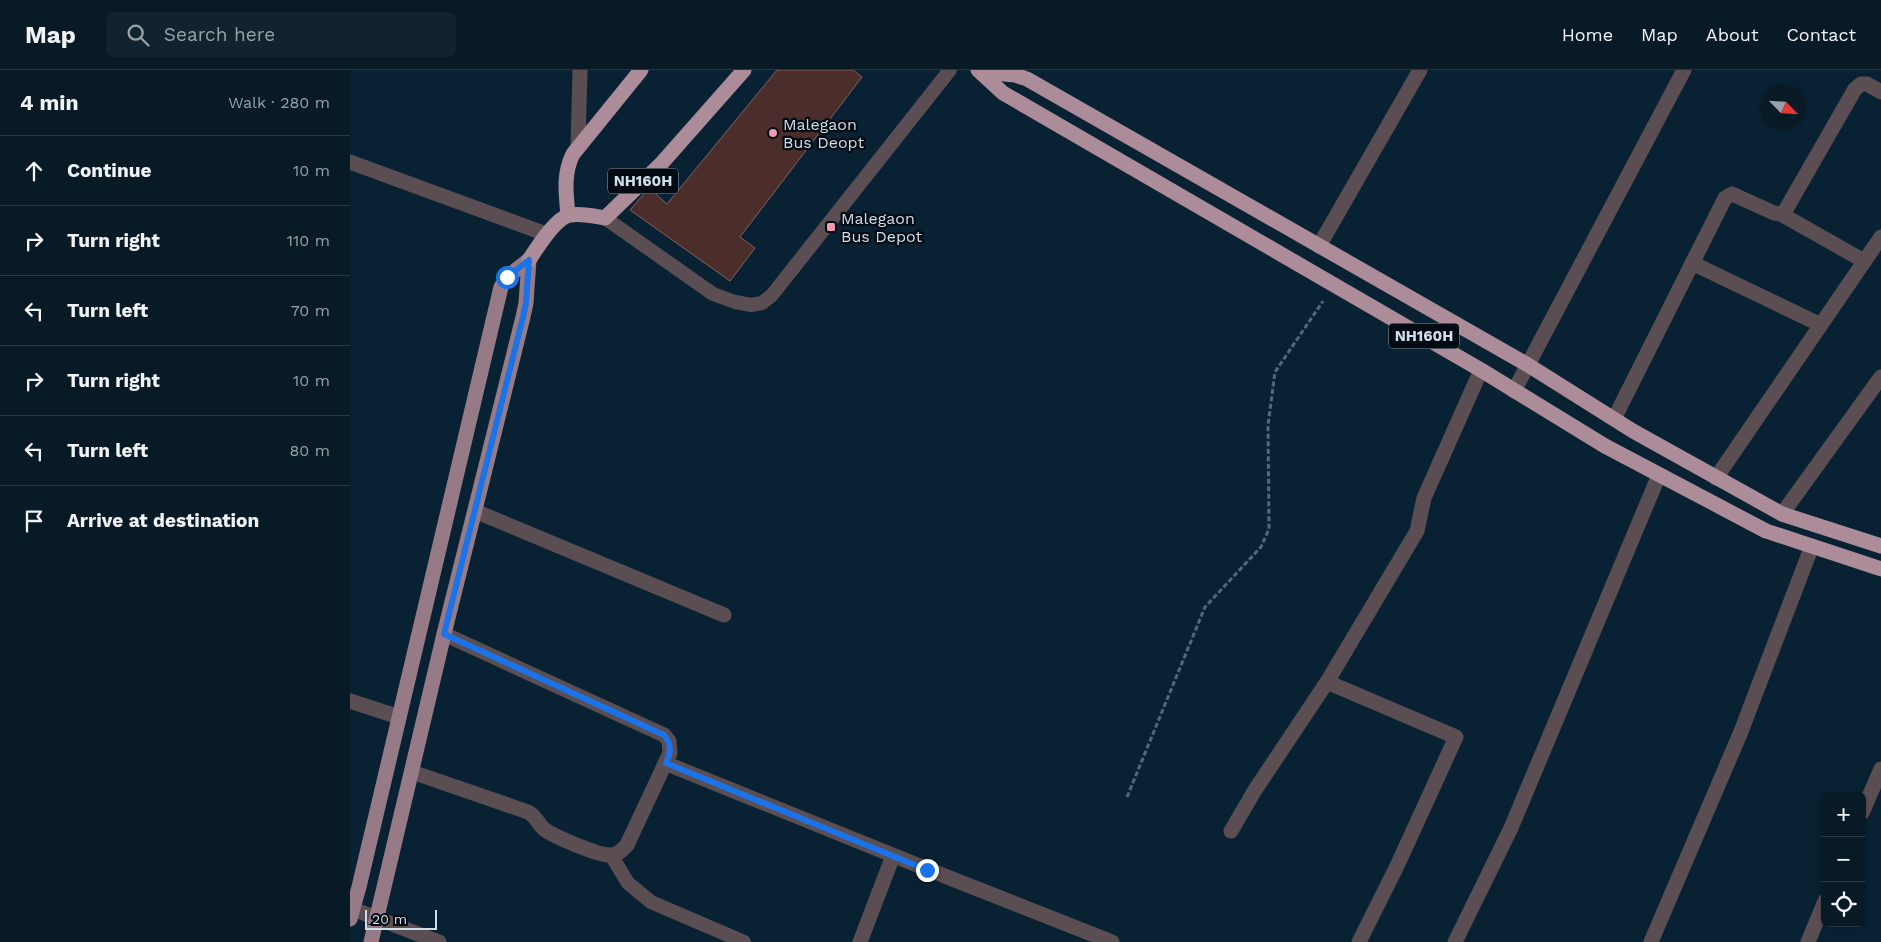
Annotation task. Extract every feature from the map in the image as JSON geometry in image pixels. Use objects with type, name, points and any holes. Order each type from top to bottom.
[{"type":"highway","points":[[529,260],[546,234],[568,215],[565,180],[567,166],[578,147],[641,70]]},
{"type":"highway","name":"NH160H","points":[[568,215],[582,214],[605,218],[661,164],[744,70]]},
{"type":"highway","name":"NH160H","points":[[980,71],[1015,75],[1027,79],[1528,366],[1614,419],[1716,478],[1782,514],[1881,546]]},
{"type":"highway","name":"NH160H","points":[[980,71],[1003,93],[1481,370],[1606,446],[1766,532],[1881,569]]},
{"type":"main road","points":[[371,942],[444,634],[523,317],[526,303],[529,260]]},
{"type":"main road","points":[[352,914],[501,287],[507,277],[529,260]]},
{"type":"street","points":[[578,147],[580,70]]},
{"type":"street","points":[[1319,246],[1420,70]]},
{"type":"street","points":[[1514,391],[1684,70]]},
{"type":"street","points":[[1781,214],[1785,211],[1855,89],[1861,84],[1867,84],[1881,92]]},
{"type":"street","points":[[350,162],[546,234]]},
{"type":"street","points":[[1614,419],[1725,198],[1729,195],[1732,194],[1774,213],[1781,214],[1864,261]]},
{"type":"street","points":[[1716,478],[1881,237]]},
{"type":"street","points":[[1692,263],[1821,325]]},
{"type":"street","points":[[1231,831],[1255,790],[1327,682],[1417,531],[1424,498],[1481,370]]},
{"type":"street","points":[[1782,514],[1881,377]]},
{"type":"street","points":[[1456,942],[1511,828],[1659,474]]},
{"type":"street","points":[[475,511],[724,615]]},
{"type":"street","points":[[1651,942],[1740,734],[1812,546]]},
{"type":"street","points":[[412,772],[528,812],[534,815],[544,829],[596,853],[611,855],[619,853],[627,845],[670,753],[669,741],[664,735],[444,634]]},
{"type":"street","points":[[1327,682],[1456,737],[1397,866],[1359,942]]},
{"type":"street","points":[[350,701],[399,717]]},
{"type":"street","points":[[666,763],[893,856],[1112,942]]},
{"type":"street","points":[[1866,804],[1881,769]]},
{"type":"street","points":[[860,942],[893,856]]},
{"type":"street","points":[[1808,942],[1821,911]]},
{"type":"street","points":[[352,914],[378,917],[439,942]]},
{"type":"lane","points":[[605,218],[713,294],[735,302],[751,305],[762,303],[776,290],[950,70]]},
{"type":"lane","points":[[611,855],[628,883],[651,902],[744,942]]},
{"type":"path","points":[[1127,797],[1205,607],[1261,547],[1269,530],[1268,425],[1275,372],[1334,284]]},
{"type":"building","name":"Malegaon Bus Deopt","points":[[777,70],[853,70],[862,77],[740,237],[755,248],[730,281],[630,210],[649,188],[667,204]]},
{"type":"place","name":"Malegaon Bus Deopt","points":[[773,133]]},
{"type":"place","name":"Malegaon Bus Depot","points":[[831,227]]},
{"type":"route","points":[[507,277],[529,260],[526,303],[523,317],[444,634],[664,735],[669,741],[670,753],[666,763],[927,870]]}]
